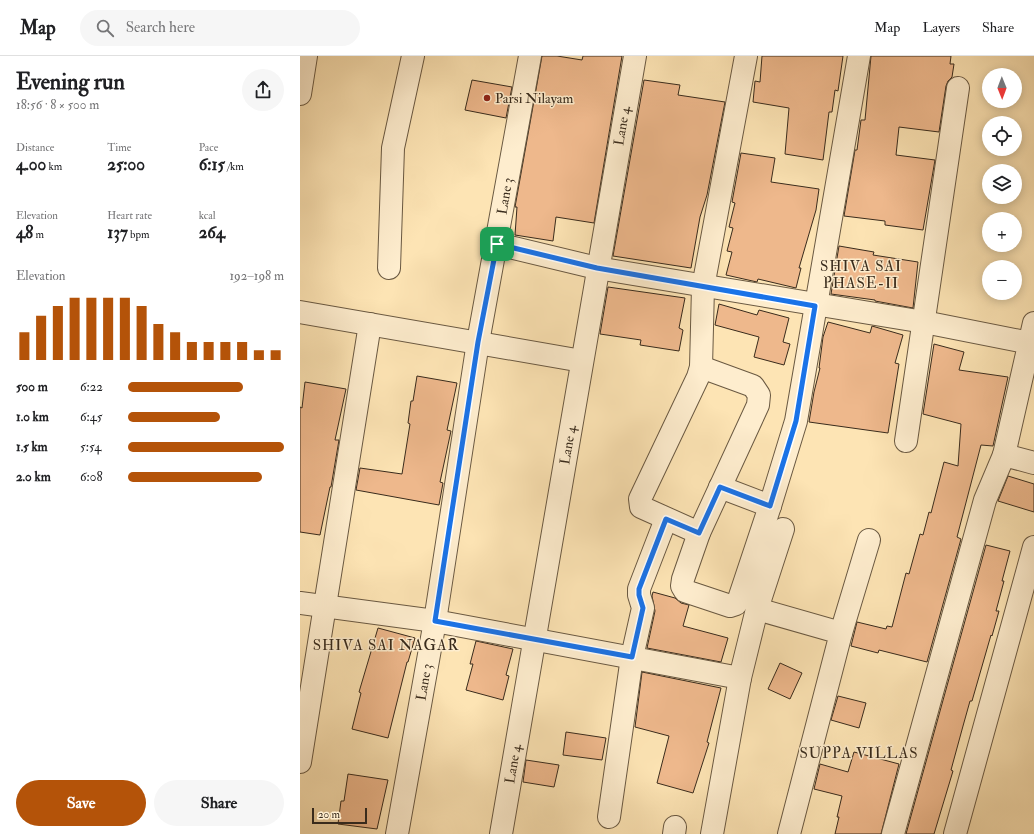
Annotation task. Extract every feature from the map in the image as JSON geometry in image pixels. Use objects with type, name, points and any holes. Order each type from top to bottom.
[{"type":"street","points":[[300,94],[306,56]]},
{"type":"street","points":[[389,268],[393,148],[413,56]]},
{"type":"street","name":"Lane 3","points":[[397,834],[435,621],[478,342],[530,56]]},
{"type":"street","name":"Lane 4","points":[[501,834],[634,56]]},
{"type":"street","points":[[699,533],[641,507],[640,498],[698,377],[701,367],[703,286],[746,56]]},
{"type":"street","points":[[701,367],[754,386],[759,396],[758,405],[699,533],[682,586],[685,591],[730,606],[736,604],[770,506],[796,421],[859,56]]},
{"type":"street","points":[[906,441],[958,88]]},
{"type":"street","points":[[497,244],[597,268],[815,306],[924,322],[1032,333],[1004,455],[985,500],[974,536],[893,834]]},
{"type":"street","points":[[300,312],[582,361]]},
{"type":"street","points":[[300,762],[370,324]]},
{"type":"street","points":[[1004,455],[1034,463]]},
{"type":"street","points":[[720,487],[770,506]]},
{"type":"street","points":[[609,817],[632,657],[643,608],[639,595],[639,589],[666,519]]},
{"type":"street","points":[[712,834],[740,678],[757,609],[783,529]]},
{"type":"street","points":[[789,834],[841,633],[869,540]]},
{"type":"street","points":[[955,834],[1034,547]]},
{"type":"street","points":[[300,603],[435,621],[740,678]]},
{"type":"street","points":[[757,609],[841,633]]},
{"type":"building","points":[[542,56],[557,56],[582,60],[583,56],[622,56],[594,223],[556,217],[553,241],[515,235],[517,207],[515,207]]},
{"type":"building","points":[[762,56],[843,56],[838,91],[835,90],[832,112],[829,112],[823,160],[785,154],[789,108],[753,102],[755,81],[760,82]]},
{"type":"building","points":[[871,56],[951,56],[950,64],[954,64],[952,77],[946,86],[939,132],[899,127],[896,155],[935,160],[923,230],[885,225],[885,221],[844,216],[855,150],[857,150],[861,120],[865,120]]},
{"type":"building","name":"Parsi Nilayam","points":[[472,80],[512,87],[506,118],[465,110]]},
{"type":"building","points":[[644,80],[680,85],[678,95],[725,102],[707,195],[700,217],[691,268],[613,256]]},
{"type":"building","points":[[741,153],[775,158],[771,182],[819,189],[816,210],[799,268],[801,268],[796,288],[758,279],[757,282],[726,275],[732,252],[727,251],[733,228],[729,227],[735,203],[732,202]]},
{"type":"building","points":[[839,246],[874,252],[873,255],[918,262],[913,308],[875,300],[831,294]]},
{"type":"building","points":[[608,287],[685,298],[679,328],[683,330],[679,351],[640,345],[641,340],[600,334]]},
{"type":"building","points":[[719,304],[757,315],[759,310],[789,318],[783,342],[790,344],[784,365],[754,357],[759,337],[715,325]]},
{"type":"building","points":[[828,322],[870,333],[872,326],[903,335],[895,363],[899,364],[888,433],[809,422],[820,368],[823,337]]},
{"type":"building","points":[[934,344],[964,352],[959,370],[1008,377],[993,446],[981,445],[957,537],[961,539],[927,662],[879,650],[878,653],[851,646],[857,622],[886,629],[887,626],[892,627],[906,573],[909,574],[920,534],[923,535],[929,512],[931,513],[944,462],[958,466],[961,424],[923,414]]},
{"type":"building","points":[[417,376],[457,383],[447,430],[451,431],[440,482],[443,483],[439,505],[356,490],[360,468],[402,474],[410,424],[408,423],[411,401],[413,401]]},
{"type":"building","points":[[305,382],[346,389],[335,440],[339,440],[331,487],[320,535],[300,532],[300,407],[302,408]]},
{"type":"building","points":[[1008,476],[1034,484],[1034,512],[998,501]]},
{"type":"building","points":[[986,545],[1010,551],[996,611],[999,611],[972,701],[970,701],[951,770],[953,771],[934,834],[906,834]]},
{"type":"building","points":[[653,592],[675,598],[681,603],[689,605],[683,626],[728,638],[721,662],[647,648],[655,611],[652,596]]},
{"type":"building","points":[[378,628],[415,638],[407,662],[388,738],[352,729],[361,693],[359,692]]},
{"type":"building","points":[[476,641],[513,649],[506,675],[509,676],[503,700],[466,690],[473,664],[470,664]]},
{"type":"building","points":[[780,663],[802,673],[790,699],[768,689]]},
{"type":"building","points":[[642,672],[721,688],[707,742],[709,743],[693,793],[657,783],[669,736],[635,727]]},
{"type":"building","points":[[838,696],[866,703],[859,728],[831,720]]},
{"type":"building","points":[[566,732],[606,738],[602,760],[563,755]]},
{"type":"building","points":[[854,752],[899,764],[881,834],[835,834],[842,796],[814,789],[820,764],[848,772]]},
{"type":"building","points":[[526,760],[559,765],[554,787],[523,782]]},
{"type":"building","points":[[348,774],[388,780],[377,829],[338,824],[341,801],[344,801]]},
{"type":"place","name":"Parsi Nilayam","points":[[487,98]]},
{"type":"district","name":"SHIVA SAI PHASE-II","points":[[861,274]]},
{"type":"district","name":"SHIVA SAI NAGAR","points":[[386,645]]},
{"type":"district","name":"SUPPA VILLAS","points":[[859,753]]},
{"type":"route","points":[[497,244],[597,268],[815,306],[796,421],[770,506],[720,487],[699,533],[666,519],[639,589],[639,595],[643,608],[632,657],[435,621],[478,342],[497,244]]}]
